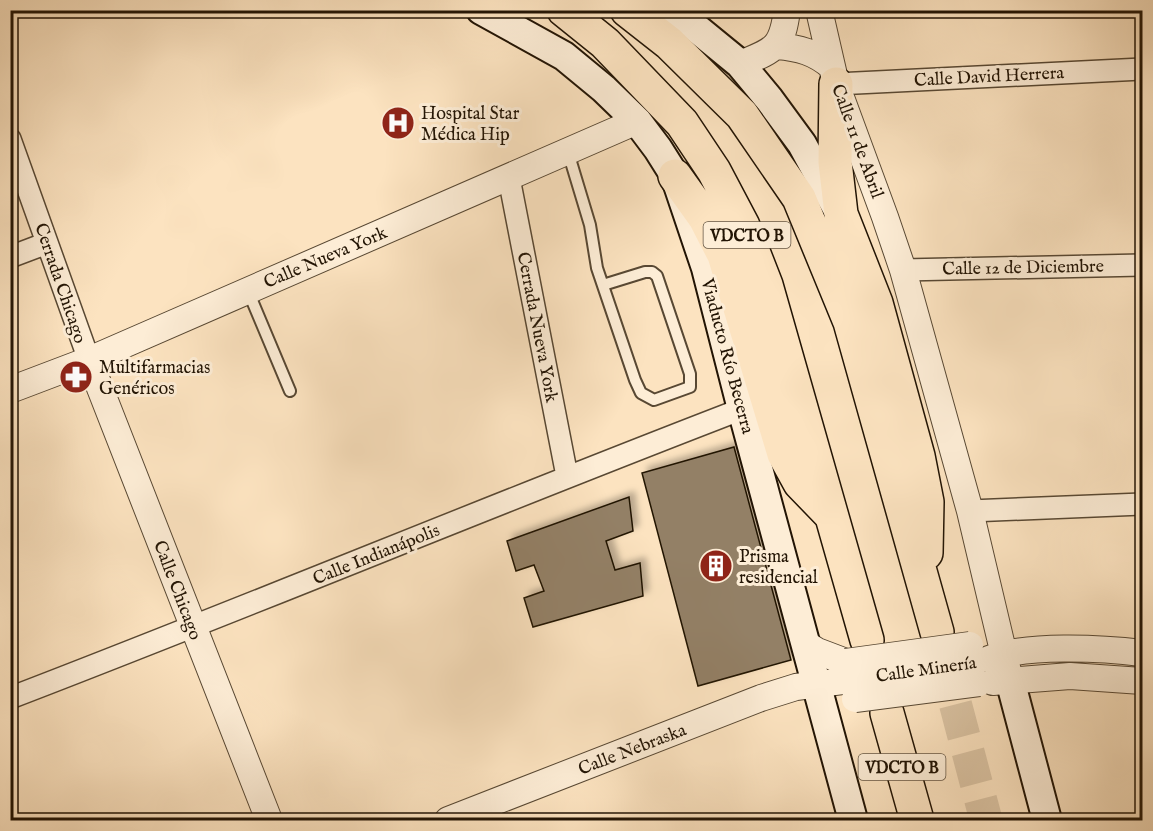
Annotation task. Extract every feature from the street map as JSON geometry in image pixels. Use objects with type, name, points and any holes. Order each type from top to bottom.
[{"type":"highway","name":"VDCTO B","points":[[564,10],[605,43],[682,123],[714,171],[743,226],[766,285],[832,516],[854,670]]},
{"type":"highway","name":"VDCTO B","points":[[627,10],[669,44],[742,115],[799,198],[850,322],[937,632]]},
{"type":"highway","points":[[834,75],[835,162],[841,214],[876,303],[918,456],[927,502],[924,588]]},
{"type":"highway","points":[[675,176],[705,218],[724,255],[784,454],[800,483],[832,516]]},
{"type":"highway","name":"VDCTO B","points":[[887,713],[917,820]]},
{"type":"main road","name":"Viaducto Río Becerra","points":[[481,10],[564,56],[604,89],[637,121],[675,176],[706,268],[853,820]]},
{"type":"main road","points":[[674,10],[740,64],[769,99],[802,144],[841,214]]},
{"type":"main road","points":[[1010,680],[1047,820]]},
{"type":"street","points":[[740,64],[765,54],[777,46],[785,25],[787,10]]},
{"type":"street","name":"Calle 11 de Abril","points":[[819,10],[834,75],[903,270]]},
{"type":"street","points":[[777,46],[799,48],[819,56],[834,75]]},
{"type":"street","name":"Calle David Herrera","points":[[834,75],[1143,69]]},
{"type":"street","name":"Calle Nueva York","points":[[10,390],[89,360],[637,121]]},
{"type":"street","name":"Cerrada Chicago","points":[[10,139],[18,185],[47,243],[89,360]]},
{"type":"street","name":"Cerrada Nueva York","points":[[508,178],[567,476]]},
{"type":"street","points":[[10,257],[47,243]]},
{"type":"street","name":"Calle 12 de Diciembre","points":[[903,270],[1143,265]]},
{"type":"street","points":[[903,270],[970,511],[1010,680]]},
{"type":"street","name":"Calle Chicago","points":[[89,360],[269,820]]},
{"type":"street","name":"Calle Indianápolis","points":[[10,698],[193,628],[567,476],[742,409]]},
{"type":"street","points":[[970,511],[1143,504]]},
{"type":"street","points":[[974,664],[978,640],[996,620]]},
{"type":"street","points":[[806,644],[854,670]]},
{"type":"street","name":"Calle Minería","points":[[819,693],[854,670],[974,664],[1004,652],[1085,649],[1143,652]]},
{"type":"street","name":"Calle Minería","points":[[974,664],[1010,680],[1070,676],[1143,681]]},
{"type":"street","name":"Calle Nebraska","points":[[448,820],[761,698],[796,687],[819,693]]},
{"type":"lane","points":[[568,151],[590,225],[597,268],[641,393],[654,400],[690,387],[690,374],[657,276],[652,272],[645,272],[603,285]]},
{"type":"lane","points":[[248,290],[290,391]]},
{"type":"building","name":"Prisma residencial","points":[[734,447],[791,660],[698,686],[642,473]]},
{"type":"building","points":[[629,497],[633,531],[606,541],[615,570],[640,563],[643,596],[533,627],[524,598],[544,591],[534,565],[516,571],[507,541]]},
{"type":"tunnel","points":[[943,657],[986,820]]},
{"type":"place","name":"Hospital Star Médica Hip","points":[[398,123]]},
{"type":"place","name":"Multifarmacias Genéricos","points":[[76,377]]},
{"type":"place","name":"Prisma residencial","points":[[716,566]]}]
